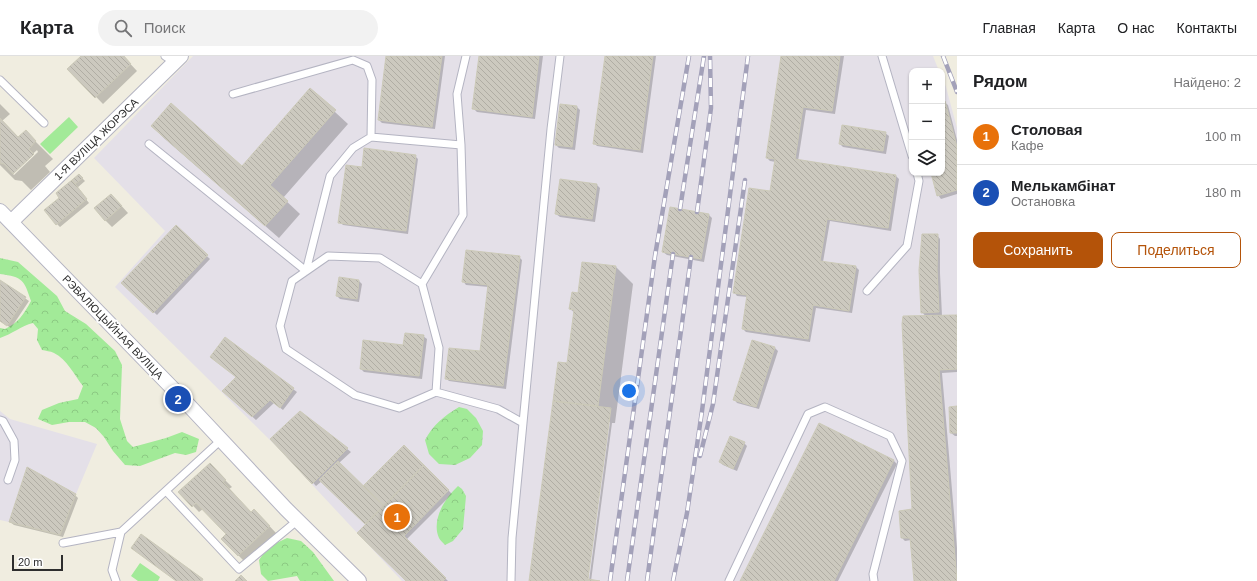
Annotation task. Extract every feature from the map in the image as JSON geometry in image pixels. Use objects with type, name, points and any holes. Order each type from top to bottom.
[{"type":"street","name":"1-Я ВУЛІЦА ЖОРЭСА","points":[[11,222],[173,58]]},
{"type":"street","name":"РЭВАЛЮЦЫЙНАЯ ВУЛІЦА","points":[[0,211],[298,520],[359,581]]},
{"type":"lane","points":[[422,284],[463,215],[461,146],[457,94],[466,56]]},
{"type":"lane","points":[[511,581],[512,538],[551,129],[560,56]]},
{"type":"lane","points":[[882,56],[909,146]]},
{"type":"lane","points":[[233,94],[353,60],[367,66],[372,80],[371,137]]},
{"type":"lane","points":[[0,80],[44,123]]},
{"type":"lane","points":[[306,272],[330,176],[353,148],[371,137],[461,146]]},
{"type":"lane","points":[[149,144],[306,272]]},
{"type":"lane","points":[[867,291],[907,246],[919,181],[918,176]]},
{"type":"lane","points":[[436,392],[438,348],[422,284],[380,258],[328,256],[292,281],[280,326],[286,349],[355,395],[399,408],[436,392],[498,409],[523,423]]},
{"type":"lane","points":[[728,581],[808,414],[825,407],[890,436],[902,461],[873,574],[874,581]]},
{"type":"lane","points":[[0,420],[14,441],[15,460],[8,480]]},
{"type":"lane","points":[[63,543],[121,532],[221,440]]},
{"type":"lane","points":[[166,491],[239,569],[298,520]]},
{"type":"lane","points":[[116,581],[112,570],[121,532]]},
{"type":"shaded area","points":[[193,56],[933,56],[938,68],[909,68],[909,176],[945,176],[945,84],[957,128],[957,581],[402,581],[276,446],[115,287],[165,231],[94,158]]},
{"type":"shaded area","points":[[0,411],[10,419],[97,444],[76,494],[9,522],[0,520]]},
{"type":"green space","points":[[69,117],[78,127],[50,154],[40,144]]},
{"type":"green space","points":[[0,258],[18,262],[57,296],[65,311],[86,324],[115,351],[122,365],[120,419],[127,441],[133,447],[182,432],[199,439],[196,452],[186,455],[175,453],[140,466],[125,465],[96,428],[85,422],[69,422],[52,425],[38,419],[42,410],[59,403],[78,399],[83,386],[63,359],[52,352],[42,350],[37,340],[38,329],[33,323],[0,338],[0,328],[5,329],[10,327],[17,321],[31,301],[22,281],[18,278],[0,274]]},
{"type":"green space","points":[[459,407],[467,409],[476,418],[483,431],[482,445],[470,458],[455,465],[439,464],[429,454],[425,440],[439,421]]},
{"type":"green space","points":[[458,486],[462,489],[466,496],[463,529],[453,541],[445,545],[439,538],[437,531],[438,517],[444,503]]},
{"type":"green space","points":[[287,538],[301,541],[313,552],[334,581],[300,581],[297,576],[268,581],[261,574],[259,560],[268,547]]},
{"type":"green space","points":[[140,563],[160,577],[158,581],[138,581],[131,576]]},
{"type":"building","points":[[81,56],[124,56],[131,64],[95,98],[67,69]]},
{"type":"building","points":[[386,56],[442,56],[432,127],[378,120]]},
{"type":"building","points":[[479,56],[539,56],[532,117],[472,109]]},
{"type":"building","points":[[605,56],[653,56],[640,150],[593,144]]},
{"type":"building","points":[[781,56],[840,56],[832,111],[803,107],[795,159],[896,175],[888,228],[827,219],[820,261],[856,266],[849,311],[813,305],[808,339],[742,329],[747,295],[733,293],[749,188],[770,191],[775,159],[766,158]]},
{"type":"building","points":[[310,88],[336,110],[270,185],[288,201],[265,226],[151,126],[171,103],[242,166]]},
{"type":"building","points":[[945,101],[957,147],[957,190],[937,196],[932,176],[945,176]]},
{"type":"building","points":[[560,104],[577,106],[572,147],[555,145]]},
{"type":"building","points":[[0,118],[18,137],[26,130],[36,141],[29,149],[34,154],[13,174],[4,164],[0,163]]},
{"type":"building","points":[[842,125],[886,132],[883,151],[839,144]]},
{"type":"building","points":[[364,148],[416,155],[406,231],[338,223],[346,165],[362,167]]},
{"type":"building","points":[[79,174],[83,178],[75,184],[72,180]]},
{"type":"building","points":[[560,179],[597,184],[592,219],[555,214]]},
{"type":"building","points":[[72,180],[87,199],[56,225],[44,210],[59,198],[56,193]]},
{"type":"building","points":[[111,194],[122,206],[105,221],[94,208]]},
{"type":"building","points":[[670,207],[709,214],[701,259],[662,252]]},
{"type":"building","points":[[176,225],[208,255],[153,313],[121,283]]},
{"type":"building","points":[[922,234],[938,234],[937,269],[939,312],[921,313],[919,270]]},
{"type":"building","points":[[466,250],[520,256],[503,386],[445,379],[449,348],[480,351],[488,285],[462,282]]},
{"type":"building","points":[[582,262],[616,266],[598,406],[553,401],[558,362],[567,363],[574,310],[569,309],[572,292],[578,293]]},
{"type":"building","points":[[339,277],[359,280],[357,299],[336,296]]},
{"type":"building","points":[[0,280],[26,297],[7,326],[0,321]]},
{"type":"building","points":[[957,315],[957,369],[939,370],[957,581],[914,581],[910,538],[901,538],[899,511],[912,509],[902,324],[903,316]]},
{"type":"building","points":[[405,333],[424,335],[419,376],[360,369],[363,340],[403,345]]},
{"type":"building","points":[[225,337],[294,388],[280,408],[270,400],[252,417],[222,391],[236,377],[210,357]]},
{"type":"building","points":[[752,340],[775,347],[756,407],[733,400]]},
{"type":"building","points":[[553,401],[611,408],[588,579],[600,581],[529,581]]},
{"type":"building","points":[[957,406],[957,433],[950,433],[949,407]]},
{"type":"building","points":[[300,411],[348,448],[312,484],[270,439]]},
{"type":"building","points":[[819,423],[894,460],[834,581],[740,581]]},
{"type":"building","points":[[730,436],[745,442],[733,469],[719,462]]},
{"type":"building","points":[[404,445],[424,465],[384,506],[363,486]]},
{"type":"building","points":[[338,461],[384,506],[365,524],[319,480]]},
{"type":"building","points":[[210,463],[226,480],[223,482],[251,512],[254,509],[270,526],[238,556],[221,539],[226,534],[196,503],[192,507],[178,492]]},
{"type":"building","points":[[424,465],[449,490],[404,536],[446,578],[443,581],[406,581],[357,533]]},
{"type":"building","points":[[27,467],[76,494],[60,535],[9,522]]},
{"type":"building","points":[[141,534],[203,579],[202,581],[176,581],[131,548]]},
{"type":"building","points":[[241,575],[247,581],[235,581]]},
{"type":"railway","points":[[610,581],[655,256],[689,56]]},
{"type":"railway","points":[[680,209],[704,56]]},
{"type":"railway","points":[[697,212],[711,108],[710,56]]},
{"type":"railway","points":[[673,581],[687,513],[702,411],[748,56]]},
{"type":"railway","points":[[943,56],[957,92]]},
{"type":"railway","points":[[700,456],[713,404],[745,180]]},
{"type":"railway","points":[[627,581],[673,254]]},
{"type":"railway","points":[[647,581],[691,257]]},
{"type":"place","name":"Мелькамбінат","points":[[178,399]]},
{"type":"place","name":"Столовая","points":[[397,517]]}]
